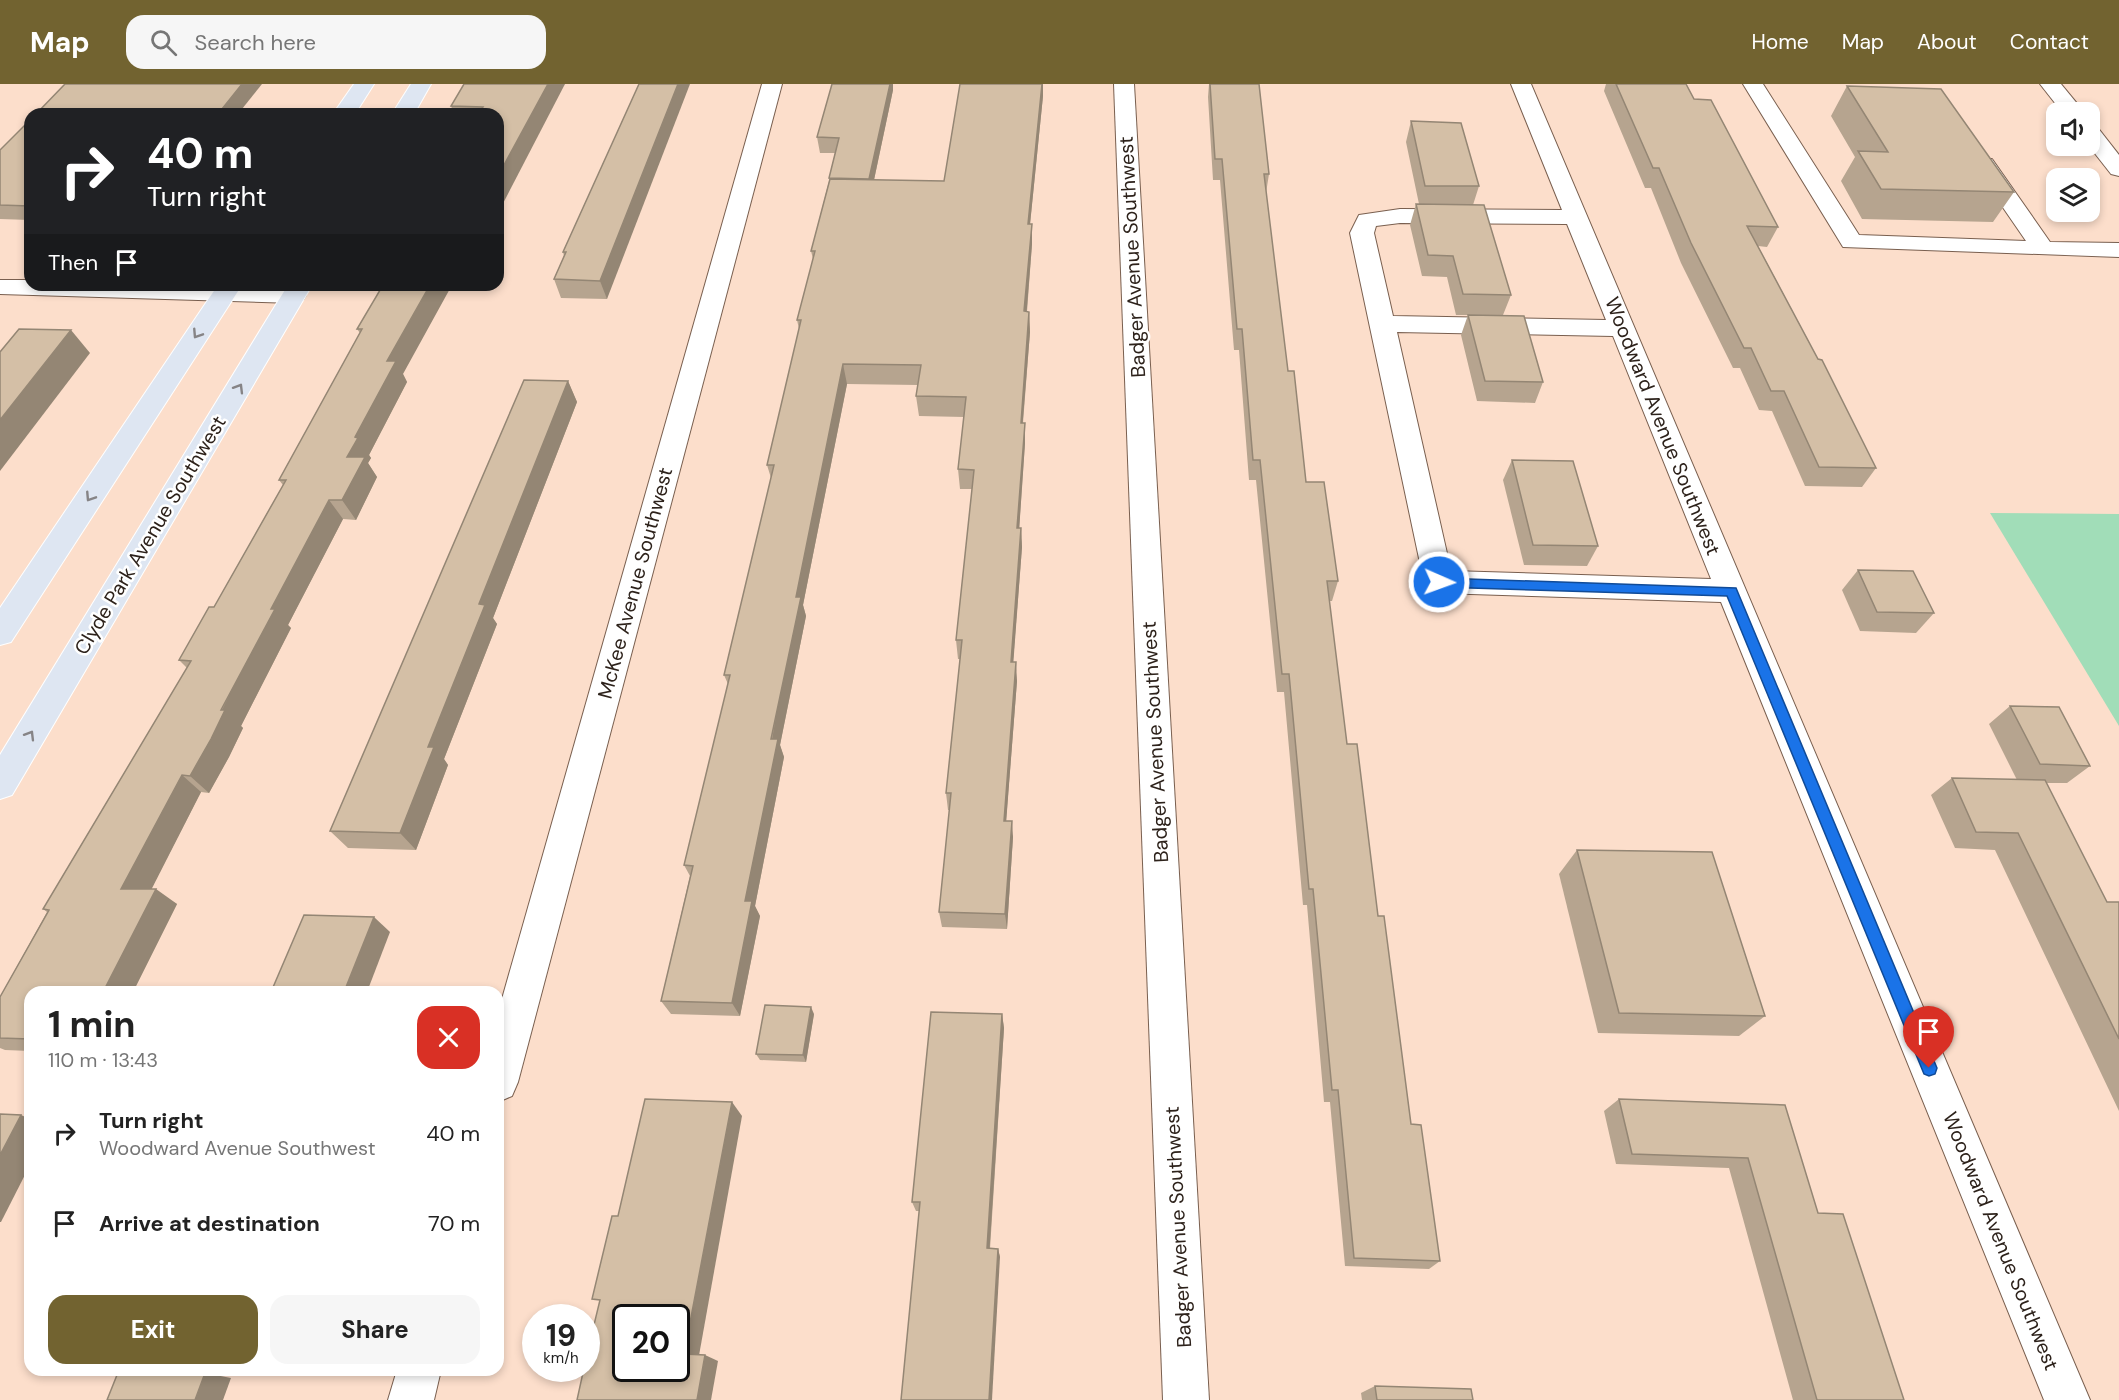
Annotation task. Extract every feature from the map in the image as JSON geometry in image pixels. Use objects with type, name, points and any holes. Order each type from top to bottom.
[{"type":"main road","points":[[348,108],[364,84]]},
{"type":"main road","points":[[407,108],[421,84]]},
{"type":"main road","points":[[0,633],[226,291]]},
{"type":"main road","name":"Clyde Park Avenue Southwest","points":[[0,785],[296,291]]},
{"type":"street","name":"McKee Avenue Southwest","points":[[504,1060],[772,84]]},
{"type":"street","name":"Badger Avenue Southwest","points":[[1124,84],[1186,1400]]},
{"type":"street","name":"Woodward Avenue Southwest","points":[[1521,84],[2067,1400]]},
{"type":"street","points":[[1753,84],[1851,242],[2119,250]]},
{"type":"street","points":[[2050,84],[2065,102]]},
{"type":"street","points":[[1970,145],[2043,249]]},
{"type":"street","points":[[2100,145],[2119,169]]},
{"type":"street","points":[[1576,217],[1400,216],[1366,220],[1362,233],[1439,582],[1731,591]]},
{"type":"street","points":[[0,288],[24,288]]},
{"type":"street","points":[[1381,324],[1622,328]]},
{"type":"street","points":[[411,1400],[417,1376]]},
{"type":"green space","points":[[1990,513],[2119,514],[2119,726]]},
{"type":"building","points":[[65,84],[242,84],[223,108],[42,108]]},
{"type":"building","points":[[464,84],[548,84],[504,165],[504,108],[451,106]]},
{"type":"building","points":[[639,84],[678,84],[600,281],[554,279],[566,252],[563,252]]},
{"type":"building","points":[[832,84],[890,84],[869,179],[829,178],[839,138],[817,137]]},
{"type":"building","points":[[960,84],[1042,84],[1028,224],[1032,224],[1024,311],[1029,312],[1021,423],[1025,423],[1017,528],[1021,528],[1011,662],[1016,662],[1004,821],[1012,821],[1005,914],[939,912],[951,793],[946,793],[962,640],[956,640],[974,470],[958,469],[966,397],[916,396],[921,365],[843,364],[796,597],[801,597],[771,739],[778,739],[745,901],[752,901],[732,1003],[661,1001],[693,866],[684,865],[730,675],[724,675],[774,465],[767,465],[801,320],[797,320],[815,251],[811,251],[830,179],[944,181]]},
{"type":"building","points":[[1210,84],[1259,84],[1269,174],[1264,174],[1288,371],[1294,371],[1306,482],[1324,482],[1338,581],[1327,581],[1347,744],[1357,744],[1378,916],[1384,916],[1411,1124],[1421,1125],[1440,1261],[1354,1258],[1338,1090],[1332,1090],[1313,889],[1309,889],[1289,674],[1282,674],[1260,460],[1253,460],[1242,329],[1237,329],[1222,159],[1215,159]]},
{"type":"building","points":[[1616,84],[1686,84],[1694,99],[1711,100],[1778,227],[1747,226],[1818,359],[1822,360],[1876,468],[1819,467],[1784,391],[1771,391],[1751,348],[1744,348],[1691,243],[1659,168],[1653,168]]},
{"type":"building","points":[[1847,86],[1941,89],[2014,192],[1881,189],[1858,151],[1888,152]]},
{"type":"building","points":[[1411,121],[1461,123],[1479,186],[1425,186]]},
{"type":"building","points":[[24,126],[24,206],[0,205],[0,150]]},
{"type":"building","points":[[1416,204],[1484,205],[1511,295],[1463,294],[1453,256],[1428,255]]},
{"type":"building","points":[[379,291],[427,291],[387,361],[396,361],[355,437],[358,438],[347,457],[365,457],[342,500],[329,500],[271,609],[275,609],[221,710],[225,710],[211,739],[190,776],[182,775],[121,889],[156,889],[106,986],[24,986],[24,1039],[0,1038],[0,997],[49,910],[43,909],[191,661],[179,660],[209,607],[214,607],[286,480],[279,480],[362,329],[357,329]]},
{"type":"building","points":[[1468,315],[1524,316],[1543,382],[1485,381]]},
{"type":"building","points":[[19,329],[71,330],[0,420],[0,352]]},
{"type":"building","points":[[524,380],[568,381],[479,604],[485,605],[428,747],[434,747],[400,833],[330,831]]},
{"type":"building","points":[[1512,460],[1573,461],[1598,546],[1533,545]]},
{"type":"building","points":[[1858,570],[1913,571],[1934,613],[1877,612]]},
{"type":"building","points":[[2010,706],[2059,707],[2090,766],[2040,764]]},
{"type":"building","points":[[1952,778],[2045,780],[2107,902],[2119,902],[2119,1039],[2018,833],[1976,832]]},
{"type":"building","points":[[1577,850],[1712,852],[1765,1016],[1619,1013]]},
{"type":"building","points":[[304,915],[374,917],[346,986],[274,986]]},
{"type":"building","points":[[765,1005],[811,1007],[803,1055],[756,1054]]},
{"type":"building","points":[[931,1012],[1002,1014],[987,1248],[998,1249],[989,1400],[901,1400],[920,1202],[912,1202]]},
{"type":"building","points":[[645,1099],[732,1102],[690,1322],[690,1304],[612,1304],[612,1382],[690,1382],[690,1354],[705,1355],[697,1400],[577,1400],[581,1382],[600,1382],[600,1300],[592,1299],[612,1216],[618,1216]]},
{"type":"building","points":[[1619,1099],[1785,1105],[1818,1213],[1843,1214],[1904,1400],[1817,1400],[1748,1158],[1632,1154]]},
{"type":"building","points":[[0,1114],[21,1115],[0,1155]]},
{"type":"building","points":[[117,1376],[204,1376],[195,1400],[107,1400]]},
{"type":"building","points":[[1375,1386],[1471,1389],[1473,1400],[1377,1400]]},
{"type":"route","points":[[1439,582],[1731,591],[1929,1068]]}]
